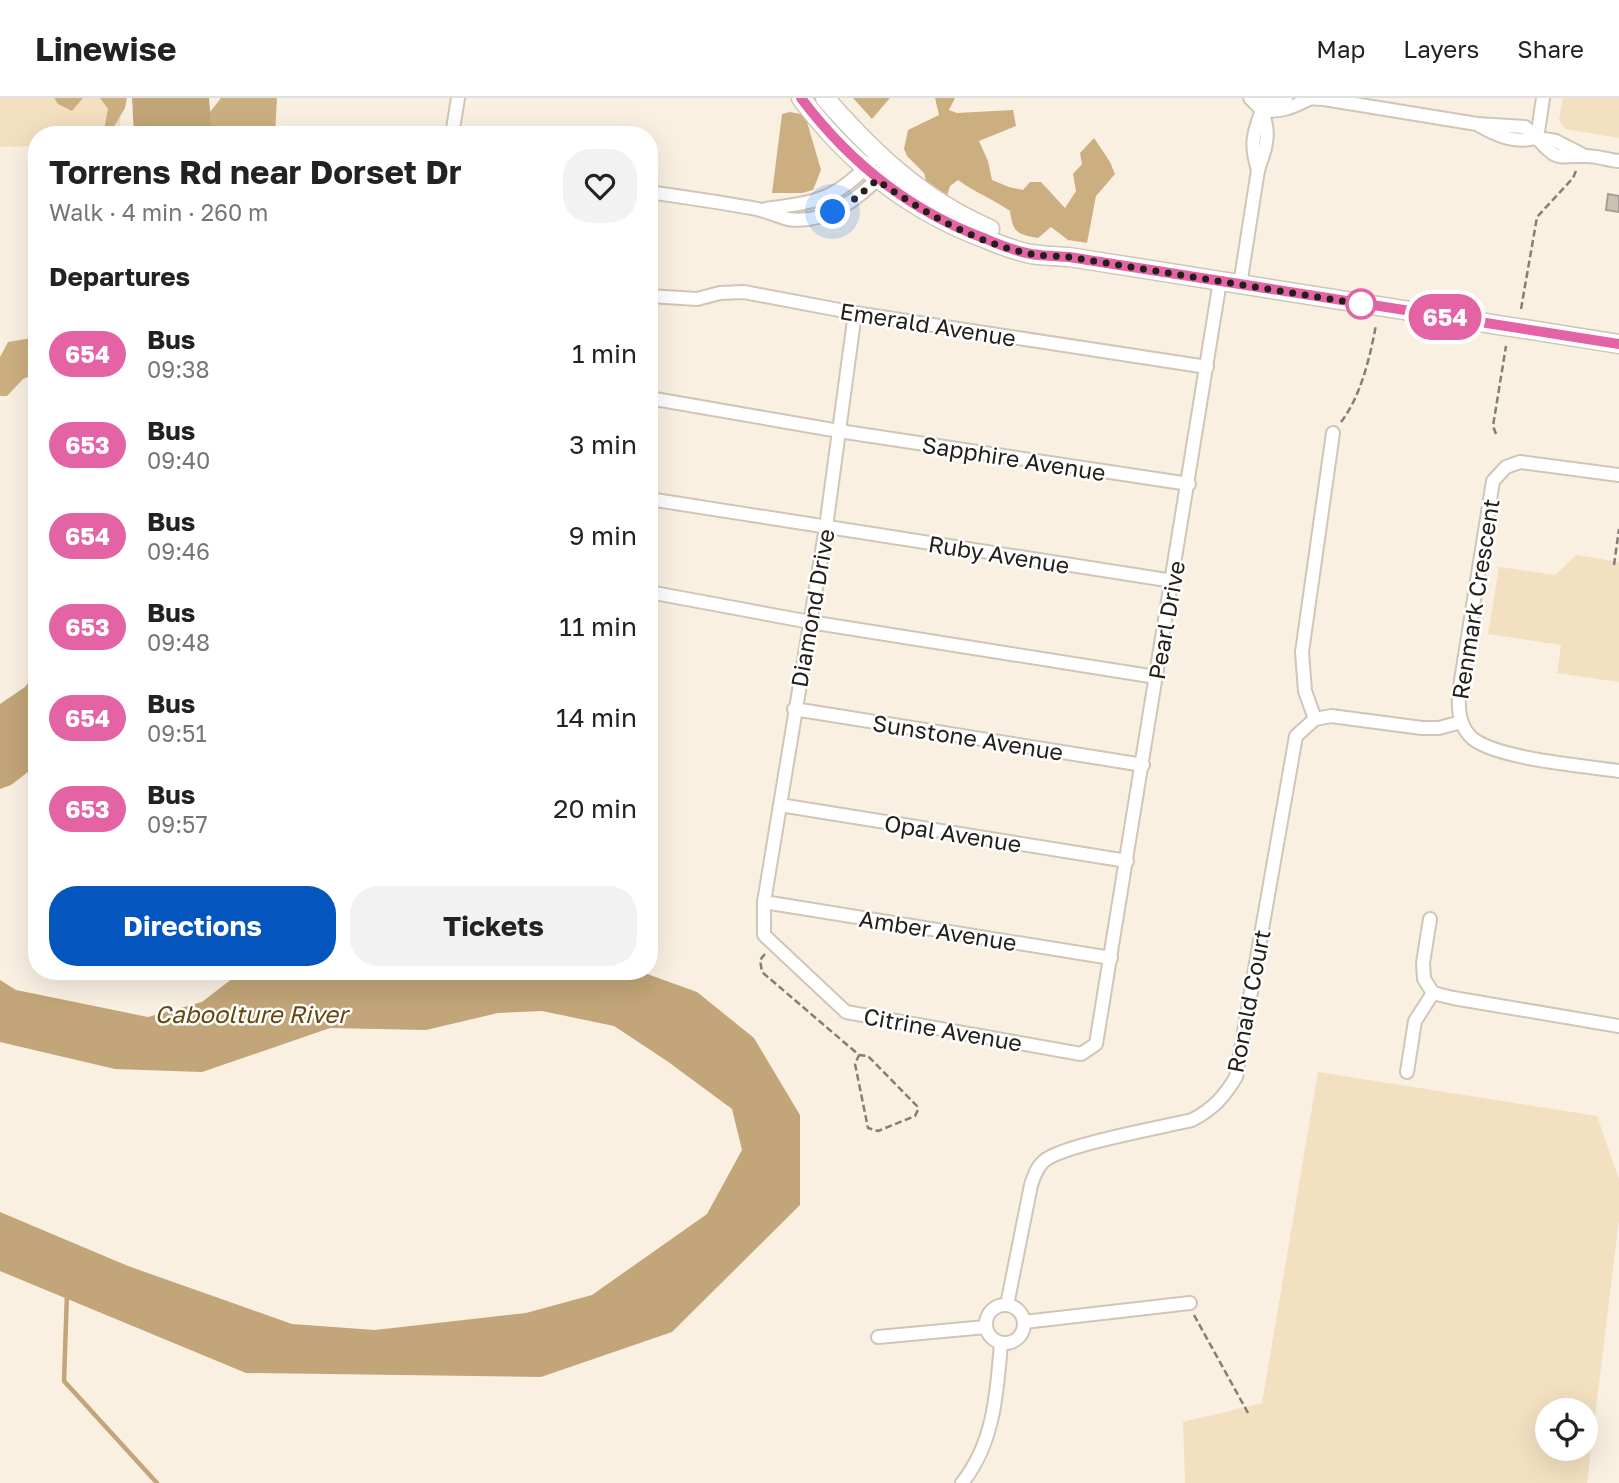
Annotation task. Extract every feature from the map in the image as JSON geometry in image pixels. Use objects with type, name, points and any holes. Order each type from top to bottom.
[{"type":"main road","points":[[801,98],[871,174],[926,212],[967,233],[1032,254],[1069,257],[1619,344]]},
{"type":"main road","points":[[825,98],[884,161],[914,186],[973,222],[1008,237],[1069,257]]},
{"type":"street","points":[[453,126],[458,98]]},
{"type":"street","points":[[1250,98],[1275,112],[1309,99]]},
{"type":"street","points":[[1262,104],[1286,98]]},
{"type":"street","points":[[1304,98],[1477,124],[1525,127],[1537,138],[1556,141],[1586,156],[1619,161]]},
{"type":"street","points":[[1537,138],[1544,98]]},
{"type":"street","points":[[1240,285],[1258,170],[1253,140],[1262,104]]},
{"type":"street","points":[[658,193],[762,209],[790,219],[811,217],[833,212],[851,202],[884,161]]},
{"type":"street","name":"Pearl Drive","points":[[1111,958],[1220,281]]},
{"type":"street","name":"Emerald Avenue","points":[[658,297],[697,299],[720,293],[744,292],[855,313],[1207,367]]},
{"type":"street","name":"Diamond Drive","points":[[764,902],[826,527],[855,313]]},
{"type":"street","name":"Sapphire Avenue","points":[[658,400],[839,431],[1189,484]]},
{"type":"street","points":[[1333,433],[1302,652],[1305,691],[1315,719],[1331,716],[1422,728],[1461,722]]},
{"type":"street","name":"Renmark Crescent","points":[[1619,475],[1520,462],[1506,467],[1493,481],[1458,711],[1461,722],[1471,737],[1487,747],[1517,755],[1619,771]]},
{"type":"street","name":"Ruby Avenue","points":[[658,500],[1173,581]]},
{"type":"street","points":[[658,594],[810,622],[1156,677]]},
{"type":"street","name":"Sunstone Avenue","points":[[794,709],[1143,765]]},
{"type":"street","name":"Ronald Court","points":[[1007,1304],[1031,1185],[1044,1161],[1065,1150],[1192,1120],[1210,1111],[1224,1097],[1236,1077],[1292,748],[1296,736],[1315,719]]},
{"type":"street","name":"Opal Avenue","points":[[779,805],[1127,861]]},
{"type":"street","name":"Citrine Avenue","points":[[764,902],[764,935],[846,1012],[1081,1054],[1096,1044],[1111,958]]},
{"type":"street","name":"Amber Avenue","points":[[764,902],[1111,958]]},
{"type":"street","points":[[1430,919],[1423,963],[1424,979],[1433,993],[1619,1026]]},
{"type":"street","points":[[1407,1072],[1415,1021],[1433,993]]},
{"type":"street","points":[[1024,1322],[1190,1303]]},
{"type":"street","points":[[1007,1304],[1019,1310],[1024,1322],[1023,1331],[1018,1338],[1001,1343],[989,1336],[986,1327],[989,1312],[997,1306],[1007,1304]]},
{"type":"street","points":[[878,1337],[986,1327]]},
{"type":"street","points":[[962,1483],[980,1458],[986,1442],[997,1390],[1001,1343]]},
{"type":"path","points":[[1521,309],[1537,217],[1573,178],[1577,166],[1586,156]]},
{"type":"path","points":[[1333,433],[1352,408],[1376,325]]},
{"type":"path","points":[[1496,434],[1493,426],[1506,346]]},
{"type":"path","points":[[1614,565],[1619,530]]},
{"type":"path","points":[[775,945],[760,960],[762,972],[859,1055],[868,1056],[917,1106],[915,1116],[878,1131],[868,1128],[855,1064],[859,1055]]},
{"type":"path","points":[[1190,1303],[1197,1324],[1248,1413]]},
{"type":"shaded area","points":[[0,98],[121,98],[120,126],[28,126],[28,146],[0,147]]},
{"type":"shaded area","points":[[54,98],[83,98],[72,111],[58,104]]},
{"type":"shaded area","points":[[100,98],[127,98],[125,108],[114,126],[105,126],[108,109]]},
{"type":"shaded area","points":[[221,98],[277,98],[275,126],[211,126],[210,112]]},
{"type":"shaded area","points":[[853,98],[890,98],[872,119]]},
{"type":"shaded area","points":[[935,98],[955,98],[949,110],[957,113],[1013,110],[1016,126],[979,141],[988,161],[992,180],[1023,190],[1030,182],[1041,182],[1065,208],[1076,191],[1073,174],[1082,164],[1080,153],[1094,138],[1115,174],[1096,196],[1087,243],[1068,240],[1051,227],[1038,238],[1021,234],[1013,224],[1010,211],[958,180],[950,186],[947,196],[928,188],[924,173],[907,156],[904,149],[908,130],[939,115]]},
{"type":"shaded area","points":[[1563,98],[1619,98],[1619,138],[1565,129],[1559,120]]},
{"type":"shaded area","points":[[790,112],[805,115],[821,170],[813,190],[802,193],[772,193],[782,114]]},
{"type":"shaded area","points":[[28,339],[28,377],[7,396],[0,396],[0,357],[8,342]]},
{"type":"shaded area","points":[[1576,555],[1619,562],[1619,682],[1557,673],[1561,645],[1488,634],[1499,567],[1555,575]]},
{"type":"shaded area","points":[[1318,1072],[1597,1116],[1619,1179],[1619,1220],[1597,1398],[1535,1398],[1535,1461],[1590,1461],[1587,1483],[1185,1483],[1183,1422],[1262,1403]]},
{"type":"water","points":[[132,98],[209,98],[211,126],[134,126]]},
{"type":"water","points":[[28,683],[28,772],[11,785],[0,789],[0,704]]},
{"type":"water","name":"Caboolture River","points":[[658,978],[697,992],[754,1038],[800,1115],[800,1205],[672,1332],[541,1377],[246,1373],[0,1271],[0,1212],[128,1266],[292,1324],[375,1330],[526,1313],[592,1295],[707,1214],[742,1150],[732,1109],[667,1061],[614,1026],[542,1011],[498,1013],[426,1030],[330,1028],[202,1072],[115,1069],[0,1042],[0,980],[16,990],[148,1017],[202,1002],[230,980],[658,980]]},
{"type":"building","points":[[1608,194],[1619,196],[1619,212],[1606,210]]},
{"type":"waterway","points":[[67,1293],[64,1381],[157,1483]]},
{"type":"bus line","name":"654","points":[[801,98],[845,149],[877,180],[926,212],[967,233],[1005,246],[1032,254],[1069,257],[1619,344]]},
{"type":"route","points":[[833,212],[865,192],[877,180],[926,212],[967,233],[1032,254],[1069,257],[1373,306],[1361,304]]}]
